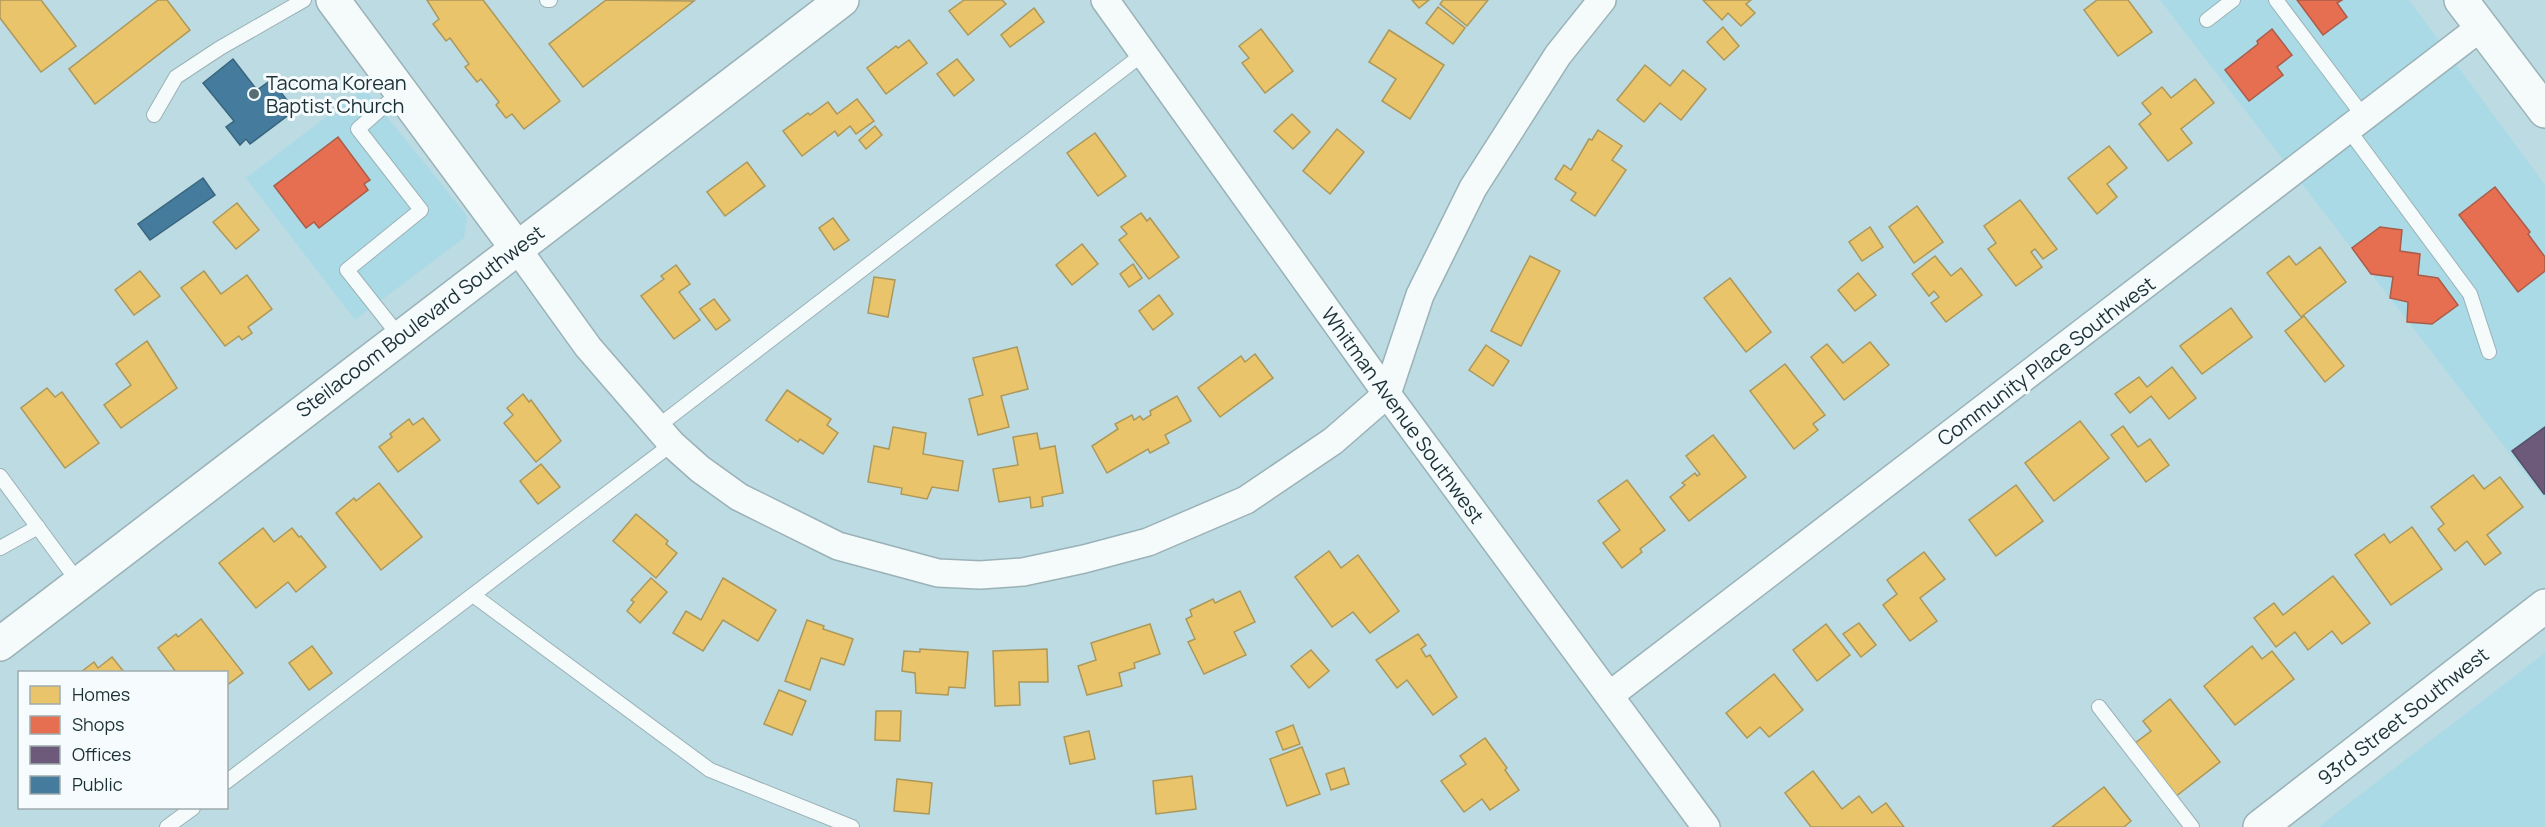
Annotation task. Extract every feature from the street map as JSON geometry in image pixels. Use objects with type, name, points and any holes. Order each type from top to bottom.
[{"type":"main road","name":"Steilacoom Boulevard Southwest","points":[[0,644],[516,247],[842,0]]},
{"type":"main road","points":[[2461,0],[2545,111]]},
{"type":"main road","points":[[341,3],[401,91],[516,247]]},
{"type":"main road","name":"93rd Street Southwest","points":[[2260,827],[2545,606]]},
{"type":"street","name":"Whitman Avenue Southwest","points":[[1105,0],[1387,394],[1706,827]]},
{"type":"street","points":[[516,247],[588,347],[664,435],[700,469],[739,496],[838,546],[938,573],[980,575],[1023,572],[1084,559],[1148,542],[1246,500],[1333,441],[1387,394],[1420,295],[1473,188],[1558,55],[1602,0]]},
{"type":"street","name":"Community Place Southwest","points":[[1610,695],[2481,27]]},
{"type":"lane","points":[[154,115],[176,77],[220,48],[304,0]]},
{"type":"lane","points":[[2207,20],[2233,0]]},
{"type":"lane","points":[[2276,0],[2470,294],[2489,352]]},
{"type":"lane","points":[[228,780],[473,595],[664,435],[1143,54]]},
{"type":"lane","points":[[400,337],[347,270],[422,210],[358,129],[401,91]]},
{"type":"lane","points":[[0,476],[79,583]]},
{"type":"lane","points":[[0,548],[38,528]]},
{"type":"lane","points":[[473,595],[710,770],[852,827]]},
{"type":"lane","points":[[2099,707],[2192,827]]},
{"type":"lane","points":[[167,827],[190,809]]},
{"type":"shaded area","points":[[2160,0],[2409,0],[2545,185],[2545,499]]},
{"type":"shaded area","points":[[364,88],[467,216],[464,238],[355,320],[246,178]]},
{"type":"shaded area","points":[[2545,653],[2545,827],[2319,827],[2340,810]]},
{"type":"building: Homes","points":[[0,0],[41,0],[76,46],[41,72],[0,18]]},
{"type":"building: Homes","points":[[158,0],[167,0],[190,30],[95,104],[69,69]]},
{"type":"building: Homes","points":[[427,0],[483,0],[560,101],[524,129],[512,114],[506,118],[496,105],[499,102],[481,79],[477,82],[465,67],[469,64],[450,38],[446,41],[433,24],[439,19]]},
{"type":"building: Homes","points":[[606,0],[694,1],[583,87],[549,44]]},
{"type":"building: Homes","points":[[964,0],[1002,0],[1006,4],[968,35],[949,11]]},
{"type":"building: Homes","points":[[1412,0],[1429,0],[1419,8]]},
{"type":"building: Homes","points":[[1443,0],[1488,0],[1467,26],[1440,4]]},
{"type":"building: Homes","points":[[1703,0],[1751,0],[1746,4],[1755,13],[1741,26],[1728,13],[1722,20]]},
{"type":"building: Homes","points":[[2097,0],[2128,0],[2152,32],[2118,56],[2084,10]]},
{"type":"building: Homes","points":[[1438,7],[1465,28],[1453,44],[1426,23]]},
{"type":"building: Homes","points":[[1034,8],[1044,22],[1010,47],[1001,35]]},
{"type":"building: Homes","points":[[1723,27],[1739,46],[1724,60],[1707,42]]},
{"type":"building: Homes","points":[[1261,29],[1293,71],[1265,93],[1242,63],[1249,58],[1239,46]]},
{"type":"building: Homes","points":[[1389,30],[1444,65],[1410,119],[1382,101],[1396,79],[1369,62]]},
{"type":"building: Homes","points":[[909,40],[927,63],[886,94],[867,68],[896,46],[898,48]]},
{"type":"building: Homes","points":[[957,59],[974,80],[954,96],[937,74]]},
{"type":"building: Homes","points":[[1645,65],[1670,86],[1683,70],[1706,89],[1681,120],[1660,103],[1644,122],[1617,100]]},
{"type":"building: Homes","points":[[2195,79],[2214,103],[2181,129],[2192,143],[2168,161],[2139,124],[2151,114],[2142,103],[2162,87],[2171,98]]},
{"type":"building: Homes","points":[[857,99],[874,121],[856,134],[850,126],[838,136],[835,131],[802,156],[783,131],[828,102],[837,114]]},
{"type":"building: Homes","points":[[1292,114],[1310,132],[1293,149],[1274,131]]},
{"type":"building: Homes","points":[[875,126],[882,135],[866,149],[859,140]]},
{"type":"building: Homes","points":[[1337,129],[1364,152],[1330,194],[1303,171]]},
{"type":"building: Homes","points":[[1598,130],[1622,146],[1612,160],[1626,170],[1595,216],[1571,200],[1576,193],[1555,179],[1564,165],[1571,170],[1589,139],[1592,140]]},
{"type":"building: Homes","points":[[1095,133],[1126,176],[1098,196],[1067,153]]},
{"type":"building: Homes","points":[[2109,146],[2127,168],[2107,184],[2117,197],[2097,214],[2068,178]]},
{"type":"building: Homes","points":[[747,162],[765,186],[725,216],[707,192]]},
{"type":"building: Homes","points":[[2020,200],[2057,249],[2043,259],[2035,249],[2031,252],[2042,267],[2016,286],[1988,249],[1996,243],[1984,226]]},
{"type":"building: Homes","points":[[237,203],[259,230],[236,249],[213,222]]},
{"type":"building: Homes","points":[[1917,206],[1943,242],[1914,263],[1889,227]]},
{"type":"building: Homes","points":[[1141,213],[1147,221],[1150,218],[1179,257],[1149,279],[1119,240],[1127,234],[1121,227]]},
{"type":"building: Homes","points":[[833,218],[849,240],[834,250],[819,228]]},
{"type":"building: Homes","points":[[1870,227],[1883,247],[1862,261],[1849,242]]},
{"type":"building: Homes","points":[[1082,244],[1098,264],[1072,285],[1056,265]]},
{"type":"building: Homes","points":[[2320,247],[2346,282],[2301,317],[2267,273],[2289,256],[2296,265]]},
{"type":"building: Homes","points":[[1530,256],[1560,271],[1521,346],[1491,331]]},
{"type":"building: Homes","points":[[1935,256],[1951,276],[1961,268],[1982,295],[1946,322],[1931,303],[1939,297],[1934,291],[1929,296],[1912,274]]},
{"type":"building: Homes","points":[[1133,264],[1142,278],[1129,287],[1120,274]]},
{"type":"building: Homes","points":[[676,265],[690,284],[679,292],[700,320],[674,339],[641,296],[664,279],[661,276]]},
{"type":"building: Homes","points":[[140,271],[160,296],[134,315],[115,290]]},
{"type":"building: Homes","points":[[204,271],[221,294],[247,275],[272,309],[248,327],[252,333],[242,340],[239,336],[225,346],[181,288]]},
{"type":"building: Homes","points":[[1858,273],[1876,295],[1855,311],[1838,290]]},
{"type":"building: Homes","points":[[874,277],[895,280],[888,317],[868,313]]},
{"type":"building: Homes","points":[[1730,278],[1771,332],[1746,352],[1704,298]]},
{"type":"building: Homes","points":[[1159,295],[1173,314],[1153,330],[1139,311]]},
{"type":"building: Homes","points":[[714,299],[730,320],[716,330],[700,309]]},
{"type":"building: Homes","points":[[2231,308],[2252,337],[2202,374],[2180,346]]},
{"type":"building: Homes","points":[[2304,316],[2344,366],[2325,382],[2285,331]]},
{"type":"building: Homes","points":[[147,341],[177,388],[121,428],[104,405],[131,385],[116,364]]},
{"type":"building: Homes","points":[[1870,342],[1889,365],[1844,400],[1811,357],[1827,344],[1843,363]]},
{"type":"building: Homes","points":[[1486,345],[1509,361],[1493,386],[1469,370]]},
{"type":"building: Homes","points":[[1017,347],[1028,389],[1001,396],[1009,427],[978,435],[969,399],[983,395],[973,358]]},
{"type":"building: Homes","points":[[1255,354],[1273,378],[1220,417],[1198,388],[1241,356],[1245,362]]},
{"type":"building: Homes","points":[[1785,364],[1825,415],[1813,424],[1818,430],[1794,449],[1750,391]]},
{"type":"building: Homes","points":[[2172,367],[2196,398],[2169,419],[2151,396],[2130,413],[2115,394],[2139,377],[2147,387]]},
{"type":"building: Homes","points":[[47,388],[55,397],[62,392],[99,443],[65,468],[21,408]]},
{"type":"building: Homes","points":[[787,390],[831,419],[827,425],[838,433],[823,454],[800,439],[798,442],[766,420]]},
{"type":"building: Homes","points":[[523,394],[529,402],[531,400],[561,441],[536,462],[504,423],[513,415],[507,408]]},
{"type":"building: Homes","points":[[1177,396],[1191,421],[1165,435],[1169,443],[1150,453],[1148,449],[1107,473],[1092,446],[1118,429],[1115,424],[1132,415],[1134,420],[1140,416],[1143,420],[1151,415],[1150,411]]},
{"type":"building: Homes","points":[[423,418],[440,440],[398,472],[379,447],[392,437],[390,434],[409,419],[413,425]]},
{"type":"building: Homes","points":[[2080,421],[2109,458],[2054,501],[2025,463]]},
{"type":"building: Homes","points":[[2123,426],[2138,447],[2150,439],[2169,465],[2146,482],[2111,435]]},
{"type":"building: Homes","points":[[893,427],[926,433],[923,454],[963,461],[958,491],[932,487],[927,499],[901,494],[902,488],[868,482],[874,446],[889,449]]},
{"type":"building: Homes","points":[[1037,433],[1040,449],[1055,446],[1063,493],[1042,497],[1043,506],[1031,508],[1030,497],[999,502],[993,469],[1018,465],[1013,437]]},
{"type":"building: Homes","points":[[1713,435],[1746,477],[1689,521],[1670,497],[1695,473],[1697,476],[1700,474],[1686,456]]},
{"type":"building: Homes","points":[[541,464],[560,487],[538,504],[520,481]]},
{"type":"building: Homes","points":[[2473,475],[2484,489],[2500,477],[2523,507],[2487,535],[2501,553],[2485,565],[2467,541],[2455,551],[2438,529],[2444,524],[2431,507]]},
{"type":"building: Homes","points":[[1627,480],[1665,530],[1640,549],[1642,552],[1622,568],[1603,543],[1620,530],[1598,501]]},
{"type":"building: Homes","points":[[379,483],[422,537],[381,570],[336,513],[354,498],[356,501]]},
{"type":"building: Homes","points":[[2016,485],[2043,521],[1996,556],[1969,520]]},
{"type":"building: Homes","points":[[636,514],[668,541],[666,544],[677,553],[656,578],[613,541]]},
{"type":"building: Homes","points":[[2412,527],[2442,569],[2391,605],[2355,555],[2384,534],[2390,543]]},
{"type":"building: Homes","points":[[263,528],[274,542],[292,528],[326,567],[296,592],[288,582],[256,608],[219,563]]},
{"type":"building: Homes","points":[[1329,551],[1341,568],[1358,555],[1399,611],[1370,633],[1353,612],[1332,627],[1295,577]]},
{"type":"building: Homes","points":[[1924,552],[1945,579],[1920,598],[1937,621],[1910,641],[1883,605],[1897,594],[1887,580]]},
{"type":"building: Homes","points":[[2333,576],[2370,623],[2342,644],[2332,631],[2308,650],[2295,632],[2276,647],[2254,618],[2274,603],[2283,615]]},
{"type":"building: Homes","points":[[651,578],[667,592],[640,623],[627,611],[634,602],[631,600]]},
{"type":"building: Homes","points":[[723,578],[776,610],[758,641],[723,620],[703,651],[673,633],[686,611],[701,620]]},
{"type":"building: Homes","points":[[1240,591],[1255,622],[1234,632],[1246,655],[1204,674],[1188,642],[1195,639],[1186,619],[1192,616],[1190,610],[1213,599],[1215,603]]},
{"type":"building: Homes","points":[[201,619],[243,673],[228,684],[228,671],[175,671],[158,648],[176,634],[178,637]]},
{"type":"building: Homes","points":[[807,620],[824,626],[823,629],[853,639],[844,665],[821,658],[810,690],[785,681]]},
{"type":"building: Homes","points":[[1859,623],[1876,645],[1861,657],[1843,634]]},
{"type":"building: Homes","points":[[1150,624],[1160,654],[1134,663],[1135,668],[1119,673],[1122,686],[1087,695],[1078,666],[1096,660],[1091,643]]},
{"type":"building: Homes","points":[[1826,624],[1850,655],[1817,681],[1793,650]]},
{"type":"building: Homes","points":[[1418,634],[1426,645],[1421,649],[1426,657],[1430,655],[1457,697],[1433,715],[1407,680],[1397,688],[1376,660]]},
{"type":"building: Homes","points":[[312,646],[332,673],[309,690],[289,663]]},
{"type":"building: Homes","points":[[2252,646],[2262,659],[2272,651],[2294,679],[2235,725],[2204,686]]},
{"type":"building: Homes","points":[[920,649],[968,652],[965,688],[949,687],[948,695],[916,693],[915,673],[902,671],[904,651],[920,652]]},
{"type":"building: Homes","points":[[1047,649],[1048,682],[1019,682],[1020,705],[995,706],[993,651]]},
{"type":"building: Homes","points":[[1311,650],[1329,671],[1309,688],[1291,666]]},
{"type":"building: Homes","points":[[112,657],[123,671],[82,671],[94,662],[98,668]]},
{"type":"building: Homes","points":[[1774,674],[1803,710],[1769,737],[1760,727],[1747,738],[1726,713]]},
{"type":"building: Homes","points":[[779,690],[806,701],[792,735],[764,724]]},
{"type":"building: Homes","points":[[2170,699],[2220,762],[2175,797],[2134,744],[2151,731],[2143,721]]},
{"type":"building: Homes","points":[[876,711],[901,711],[900,741],[875,740]]},
{"type":"building: Homes","points":[[1293,725],[1300,744],[1283,750],[1276,732]]},
{"type":"building: Homes","points":[[1089,731],[1095,759],[1070,764],[1064,737]]},
{"type":"building: Homes","points":[[1485,738],[1507,768],[1505,770],[1519,790],[1490,810],[1482,799],[1464,812],[1441,781],[1466,764],[1460,756]]},
{"type":"building: Homes","points":[[1302,747],[1320,794],[1287,806],[1270,759]]},
{"type":"building: Homes","points":[[1344,768],[1349,784],[1331,790],[1326,774]]},
{"type":"building: Homes","points":[[1813,771],[1842,809],[1859,796],[1872,813],[1886,803],[1904,827],[1811,827],[1785,793]]},
{"type":"building: Homes","points":[[1192,776],[1196,809],[1156,814],[1153,781]]},
{"type":"building: Homes","points":[[897,779],[932,783],[929,814],[894,811]]},
{"type":"building: Homes","points":[[2104,787],[2131,821],[2124,827],[2052,827]]},
{"type":"building: Shops","points":[[2297,0],[2342,0],[2337,3],[2347,17],[2323,35]]},
{"type":"building: Shops","points":[[2272,29],[2292,55],[2277,67],[2283,75],[2249,101],[2225,70],[2258,44],[2257,41]]},
{"type":"building: Shops","points":[[338,137],[370,180],[364,184],[368,190],[319,228],[314,222],[306,228],[274,186]]},
{"type":"building: Shops","points":[[2495,187],[2530,232],[2528,234],[2545,257],[2545,271],[2518,292],[2459,215]]},
{"type":"building: Shops","points":[[2380,227],[2402,230],[2400,251],[2420,254],[2418,275],[2438,278],[2458,305],[2432,324],[2407,322],[2408,302],[2390,298],[2393,277],[2371,274],[2352,248]]},
{"type":"building: Offices","points":[[2545,427],[2545,494],[2544,494],[2512,451]]},
{"type":"building: Public","points":[[233,59],[257,90],[271,80],[295,110],[250,144],[246,139],[240,145],[226,127],[234,121],[203,83]]},
{"type":"building: Public","points":[[203,178],[215,195],[150,240],[138,224]]},
{"type":"place","name":"Tacoma Korean Baptist Church","points":[[254,94]]}]
